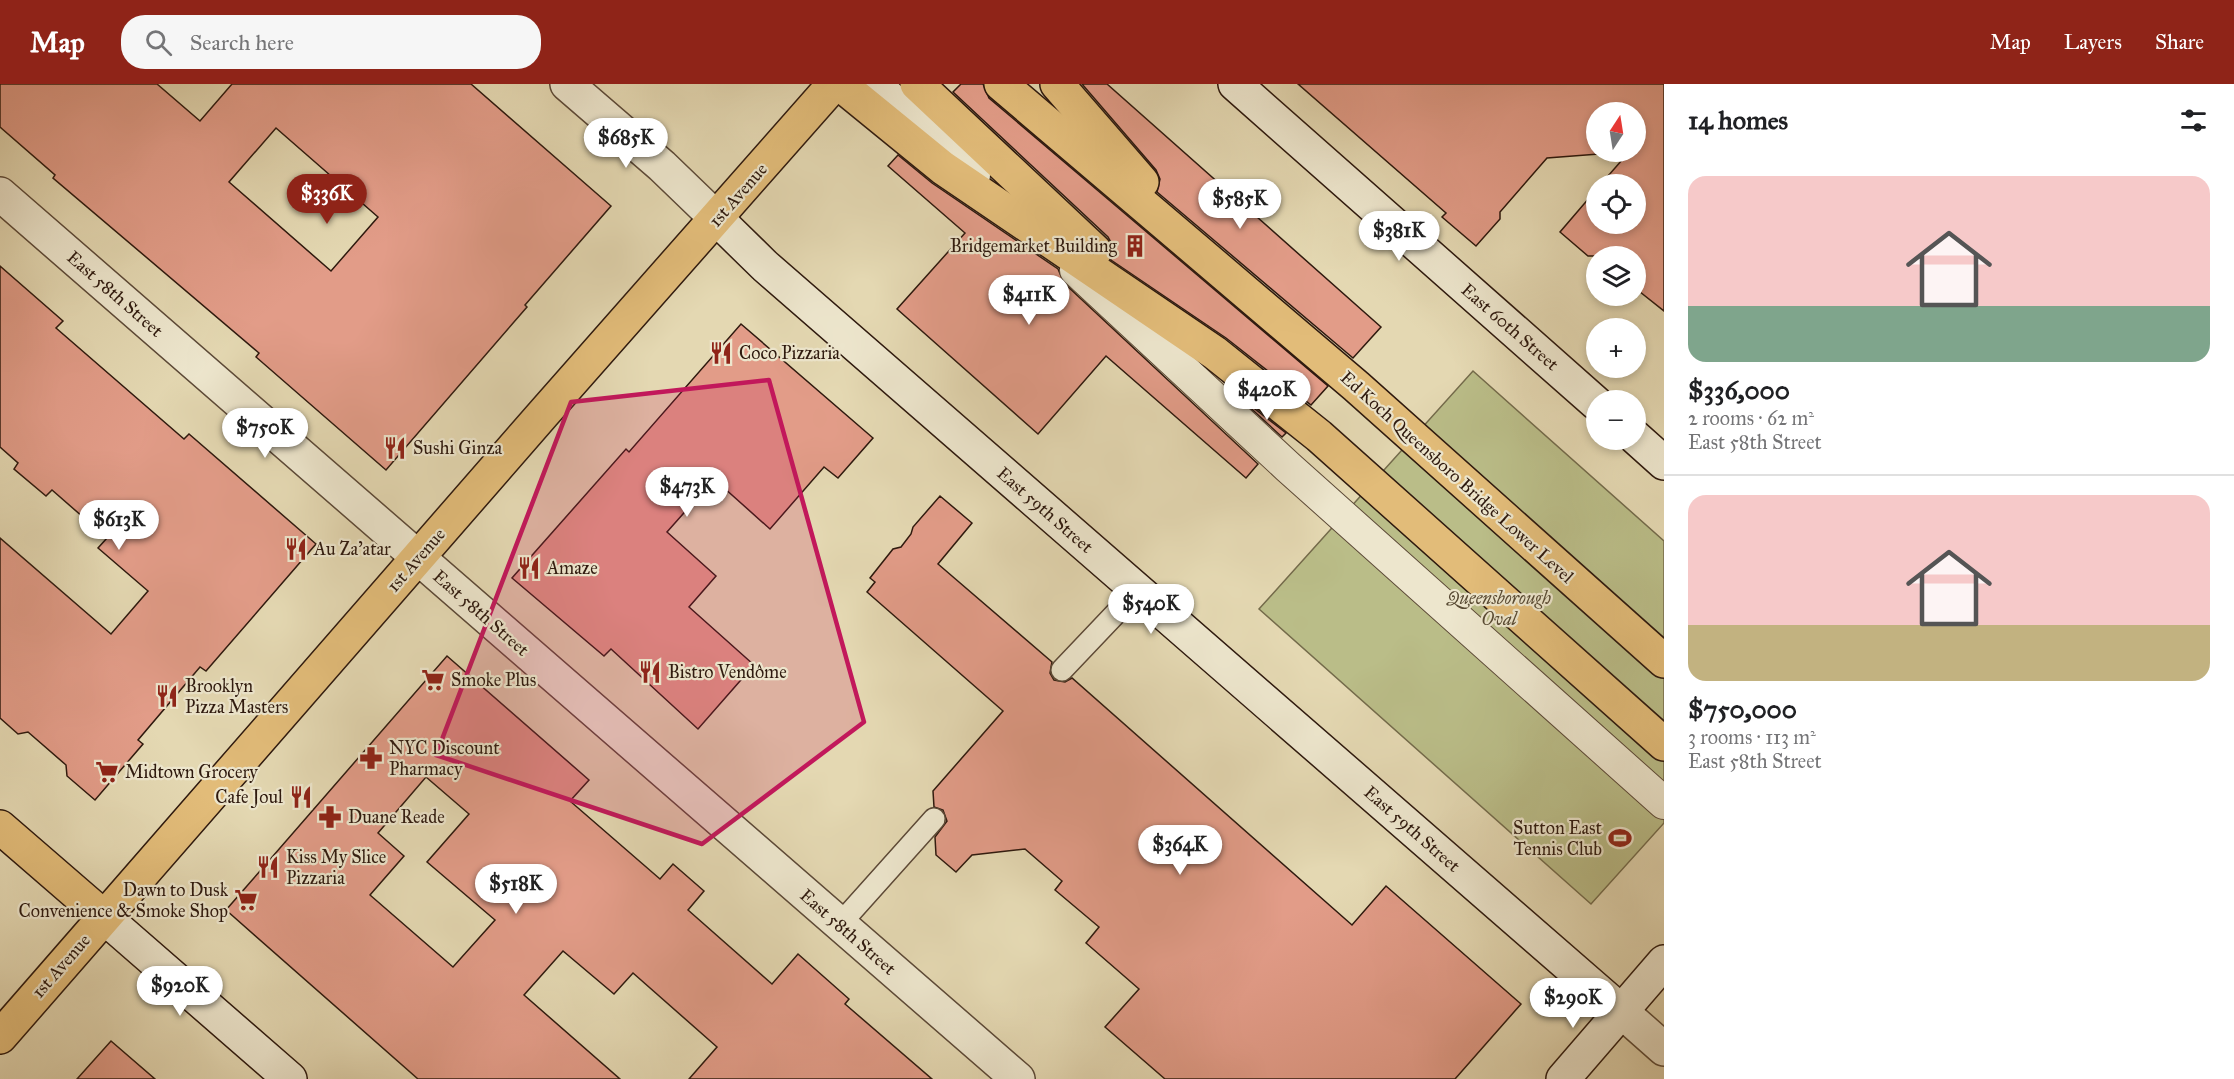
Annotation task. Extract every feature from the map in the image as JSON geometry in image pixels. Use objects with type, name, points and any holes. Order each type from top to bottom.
[{"type":"main road","name":"East 59th Street","points":[[567,84],[662,166],[774,273],[1664,1048]]},
{"type":"main road","name":"1st Avenue","points":[[0,1037],[834,84]]},
{"type":"main road","points":[[840,84],[943,168],[1215,352],[1319,436],[1664,744]]},
{"type":"main road","points":[[917,84],[1306,449],[1664,768]]},
{"type":"main road","name":"Ed Koch Queensboro Bridge Lower Level","points":[[1001,84],[1356,386],[1664,661]]},
{"type":"main road","points":[[1040,84],[1201,229],[1356,386]]},
{"type":"main road","points":[[1057,84],[1245,302],[1302,360],[1664,685]]},
{"type":"main road","name":"East 60th Street","points":[[1235,84],[1586,394]]},
{"type":"main road","name":"East 58th Street","points":[[0,194],[1018,1079]]},
{"type":"main road","points":[[1646,447],[1664,463]]},
{"type":"main road","points":[[0,827],[290,1079]]},
{"type":"main road","points":[[1563,1079],[1664,962]]},
{"type":"street","points":[[875,84],[1288,467],[1664,803]]},
{"type":"lane","points":[[1062,670],[1138,590]]},
{"type":"lane","points":[[840,924],[934,819]]},
{"type":"highlighted area","points":[[769,380],[864,722],[702,844],[436,755],[571,402]]},
{"type":"green space","name":"Queensborough Oval","points":[[1473,371],[1664,541],[1664,823],[1591,904],[1259,609]]},
{"type":"building","points":[[0,84],[157,84],[200,121],[232,84],[471,84],[611,206],[386,470],[256,357],[259,353],[53,178],[55,175],[0,127]],"holes":[[[276,128],[378,217],[331,271],[229,182]]]},
{"type":"building","points":[[961,84],[983,84],[989,98],[1328,386],[1311,405],[1226,338],[1111,260],[1113,246],[1108,237],[953,92]]},
{"type":"building","points":[[1082,84],[1107,84],[1381,327],[1353,358],[1157,192],[1160,179],[1156,170]]},
{"type":"building","points":[[1298,84],[1664,84],[1664,311],[1646,297],[1646,246],[1586,246],[1586,254],[1560,232],[1586,202],[1586,234],[1646,234],[1646,174],[1610,174],[1620,162],[1646,162],[1646,102],[1586,102],[1586,155],[1547,158],[1500,212],[1500,219],[1476,246],[1442,217],[1446,213]]},
{"type":"building","points":[[898,155],[932,183],[1058,269],[1064,283],[1258,464],[1246,478],[1106,356],[1038,434],[897,309],[965,233],[888,166]]},
{"type":"building","points":[[0,266],[63,321],[56,328],[184,439],[189,434],[316,544],[206,671],[200,667],[138,740],[143,744],[95,800],[67,776],[66,765],[28,732],[18,734],[0,718],[0,538],[111,634],[148,591],[98,548],[107,538],[52,490],[46,496],[14,469],[18,463],[0,447]]},
{"type":"building","points":[[741,324],[873,438],[838,478],[824,467],[770,529],[714,479],[667,532],[716,576],[689,607],[754,665],[698,729],[611,649],[604,656],[512,578],[626,449],[629,452]]},
{"type":"building","points":[[1233,392],[1286,433],[1282,437]]},
{"type":"building","points":[[940,496],[972,523],[938,564],[1052,662],[1050,673],[1054,680],[1065,682],[1072,678],[1352,925],[1386,886],[1521,1004],[1455,1079],[1165,1079],[1105,1027],[1139,989],[1086,943],[1099,927],[1055,890],[1062,881],[1025,849],[972,855],[956,872],[936,855],[935,837],[947,821],[943,810],[934,807],[933,791],[1003,711],[867,592],[875,582],[870,578],[893,549],[901,547],[911,534],[913,527]]},
{"type":"building","points":[[447,656],[589,780],[570,801],[660,879],[673,864],[704,891],[688,910],[772,984],[798,954],[849,999],[845,1004],[932,1079],[689,1079],[717,1047],[633,973],[614,994],[563,951],[524,995],[620,1079],[418,1079],[226,910]],"holes":[[[426,777],[469,814],[427,862],[495,920],[453,967],[370,895],[404,856],[378,833]]]},
{"type":"building","points":[[111,1041],[155,1079],[77,1079]]},
{"type":"place","name":"Bridgemarket Building","points":[[1135,246]]},
{"type":"place","name":"Coco Pizzaria","points":[[721,353]]},
{"type":"place","name":"Sushi Ginza","points":[[395,448]]},
{"type":"place","name":"Au Za'atar","points":[[296,549]]},
{"type":"place","name":"Amaze","points":[[529,568]]},
{"type":"place","name":"Bistro Vendôme","points":[[650,672]]},
{"type":"place","name":"Smoke Plus","points":[[433,680]]},
{"type":"place","name":"Brooklyn Pizza Masters","points":[[167,696]]},
{"type":"place","name":"NYC Discount Pharmacy","points":[[371,758]]},
{"type":"place","name":"Midtown Grocery","points":[[107,772]]},
{"type":"place","name":"Cafe Joul","points":[[301,797]]},
{"type":"place","name":"Duane Reade","points":[[330,817]]},
{"type":"place","name":"Sutton East Tennis Club","points":[[1620,838]]},
{"type":"place","name":"Kiss My Slice Pizzaria","points":[[268,867]]},
{"type":"place","name":"Dawn to Dusk Convenience & Smoke Shop","points":[[246,900]]}]
